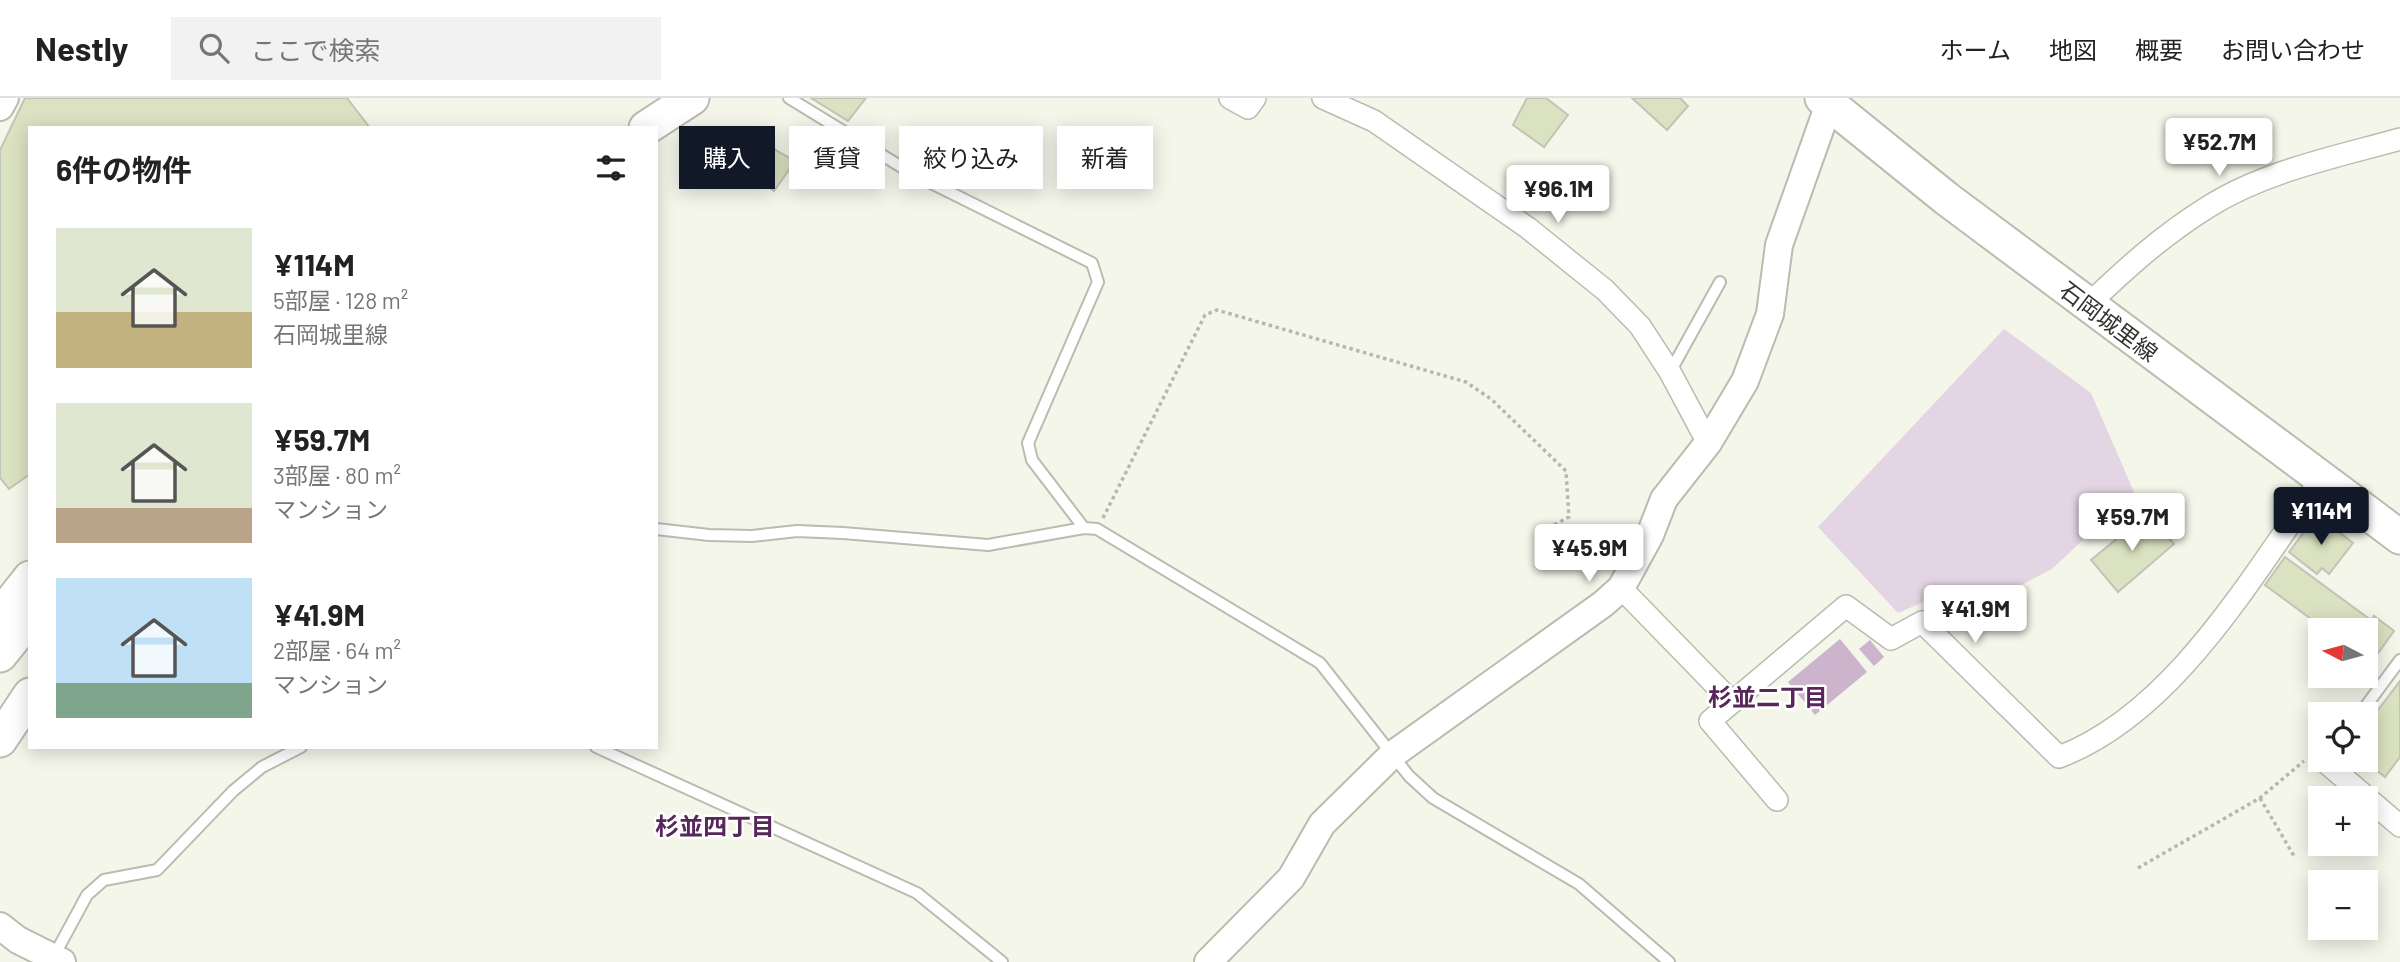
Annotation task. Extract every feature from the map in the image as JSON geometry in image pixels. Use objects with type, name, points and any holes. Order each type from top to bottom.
[{"type":"main road","points":[[649,126],[691,98]]},
{"type":"main road","name":"石岡城里線","points":[[1828,100],[2088,306],[2400,537]]},
{"type":"main road","points":[[0,616],[28,581]]},
{"type":"main road","points":[[0,655],[28,620]]},
{"type":"main road","points":[[0,740],[28,698]]},
{"type":"street","points":[[0,107],[5,98]]},
{"type":"street","points":[[1230,98],[1248,108],[1255,98]]},
{"type":"street","points":[[1323,98],[1374,121],[1528,228],[1605,290],[1640,326],[1670,372],[1708,443]]},
{"type":"street","points":[[1208,962],[1291,878],[1322,824],[1392,755],[1603,604],[1621,587],[1650,535],[1664,499],[1708,443],[1745,381],[1770,314],[1779,245],[1828,100]]},
{"type":"street","points":[[2088,306],[2147,249],[2210,205],[2278,175],[2400,139]]},
{"type":"street","points":[[1777,800],[1710,721],[1846,606],[1891,639],[1922,622],[2059,757],[2088,746],[2151,698],[2200,646],[2322,478]]},
{"type":"street","points":[[1621,587],[1731,701]]},
{"type":"street","points":[[2339,772],[2400,826]]},
{"type":"street","points":[[0,926],[18,940],[58,960]]},
{"type":"lane","points":[[789,98],[913,174],[1092,263],[1098,282],[1028,443],[1032,460],[1084,528]]},
{"type":"lane","points":[[1670,372],[1720,282]]},
{"type":"lane","points":[[658,529],[752,536],[797,531],[843,533],[988,545],[1084,528],[1097,529],[1320,663],[1346,692],[1392,755],[1433,798],[1579,884],[1669,962]]},
{"type":"lane","points":[[2369,702],[2400,660]]},
{"type":"lane","points":[[58,960],[87,895],[104,880],[157,870],[233,791],[262,767],[296,749]]},
{"type":"lane","points":[[600,749],[917,893],[1002,962]]},
{"type":"path","points":[[1097,529],[1205,315],[1217,310],[1466,382],[1491,399],[1566,471],[1569,517],[1550,527]]},
{"type":"path","points":[[2137,868],[2260,798],[2298,765],[2308,762]]},
{"type":"path","points":[[2260,798],[2294,856]]},
{"type":"shaded area","points":[[2004,329],[2091,393],[2134,492],[2052,569],[1998,597],[1928,600],[1898,613],[1818,527]]},
{"type":"shaded area","points":[[1840,639],[1867,672],[1815,715],[1788,682]]},
{"type":"shaded area","points":[[1870,640],[1884,657],[1874,666],[1859,649]]},
{"type":"building","points":[[25,98],[347,98],[368,126],[28,126],[28,475],[9,489],[0,478],[0,150]]},
{"type":"building","points":[[811,98],[866,98],[848,121]]},
{"type":"building","points":[[1527,98],[1546,98],[1568,115],[1544,147],[1513,125]]},
{"type":"building","points":[[1632,98],[1680,98],[1688,106],[1667,130]]},
{"type":"building","points":[[775,150],[789,158],[789,170],[774,191],[771,189],[775,189]]},
{"type":"building","points":[[2147,514],[2174,544],[2118,592],[2091,560]]},
{"type":"building","points":[[2317,515],[2353,543],[2329,574],[2322,568],[2317,574],[2289,552]]},
{"type":"building","points":[[2285,557],[2368,618],[2310,618],[2265,585]]},
{"type":"building","points":[[2378,619],[2394,631],[2378,653]]},
{"type":"building","points":[[2400,681],[2400,757],[2385,777],[2378,772],[2378,710]]},
{"type":"district","name":"杉並二丁目","points":[[1768,696]]},
{"type":"district","name":"杉並四丁目","points":[[715,825]]}]
